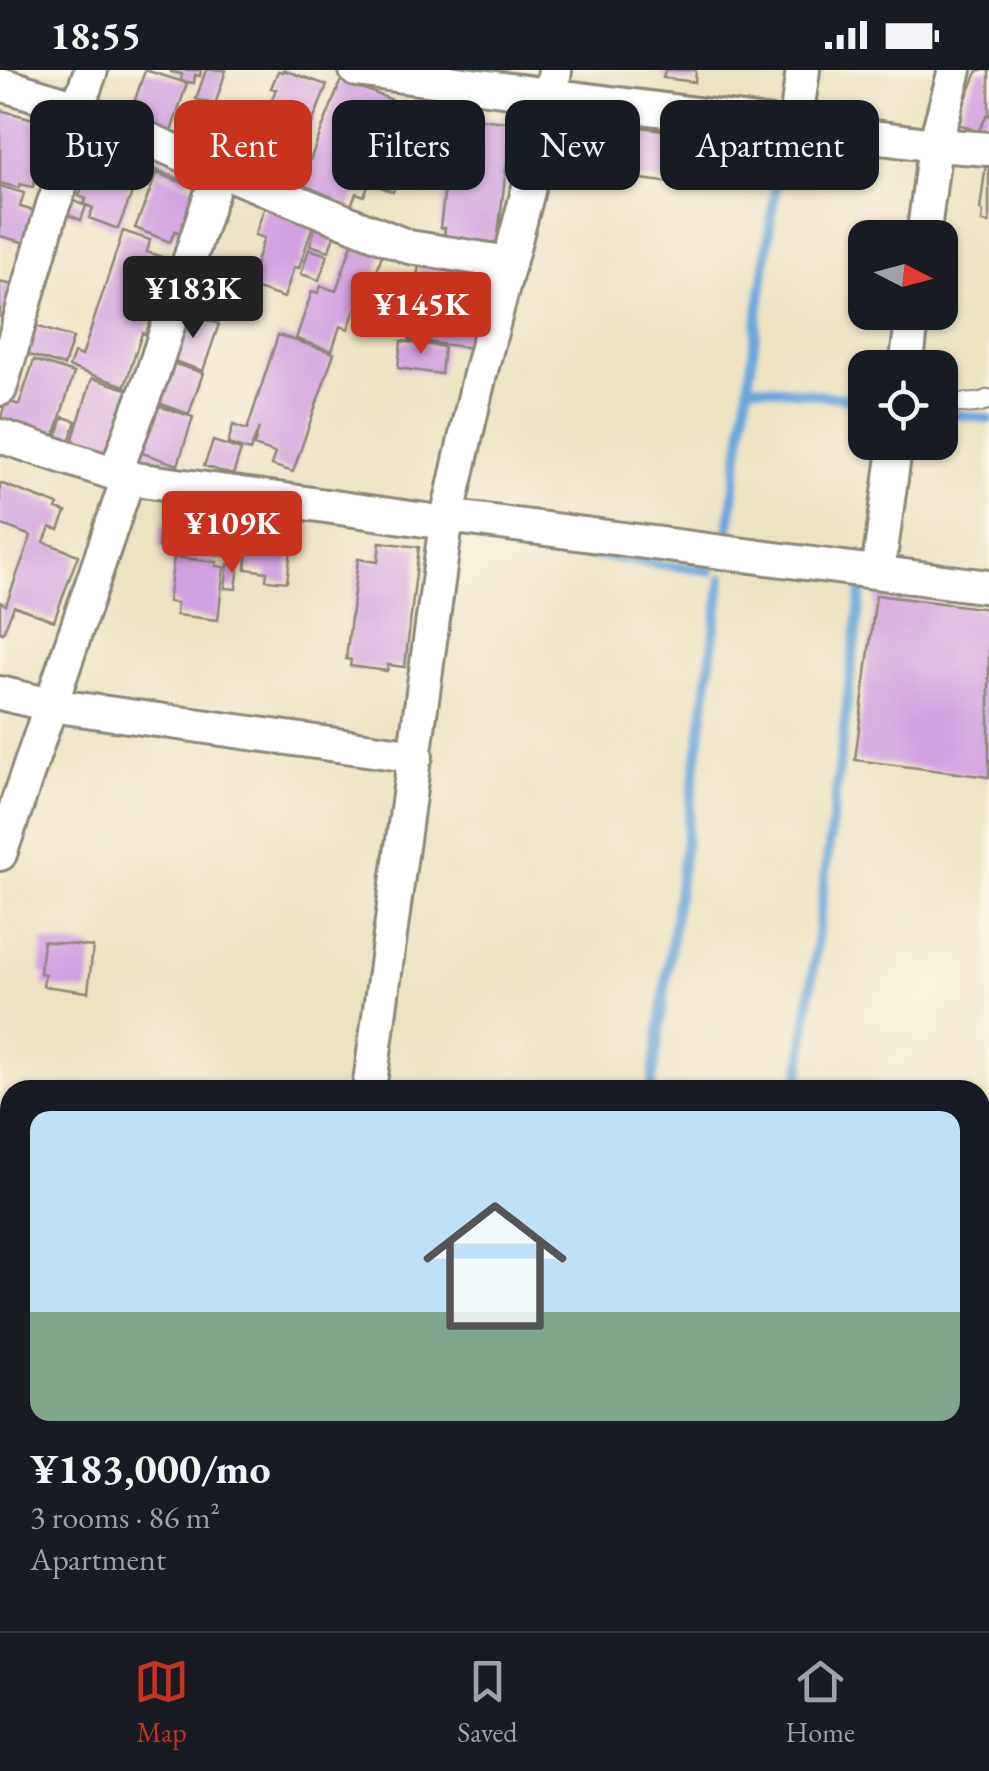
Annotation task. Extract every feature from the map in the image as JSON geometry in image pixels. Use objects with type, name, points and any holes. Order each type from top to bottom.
[{"type":"street","points":[[85,100],[90,70]]},
{"type":"street","points":[[356,70],[554,84],[660,103]]},
{"type":"street","points":[[799,100],[803,70]]},
{"type":"street","points":[[925,220],[935,145],[955,70]]},
{"type":"street","points":[[0,84],[54,100]]},
{"type":"street","points":[[370,1080],[446,519],[554,84]]},
{"type":"street","points":[[879,138],[989,148]]},
{"type":"street","points":[[0,389],[58,190]]},
{"type":"street","points":[[0,854],[213,190]]},
{"type":"street","points":[[269,190],[410,248],[509,263]]},
{"type":"street","points":[[2,443],[122,476],[989,587]]},
{"type":"street","points":[[878,572],[894,460]]},
{"type":"street","points":[[0,692],[50,705],[416,756]]},
{"type":"lane","points":[[958,402],[982,403],[989,399]]},
{"type":"building","points":[[145,70],[187,83],[181,100],[174,100],[171,132],[154,126],[154,100],[135,100]]},
{"type":"building","points":[[172,70],[201,70],[194,83],[181,81],[182,74]]},
{"type":"building","points":[[206,70],[226,70],[217,100],[196,99]]},
{"type":"building","points":[[665,70],[696,70],[695,82],[663,78]]},
{"type":"building","points":[[978,70],[989,70],[989,116],[978,132],[959,124],[959,115]]},
{"type":"building","points":[[278,71],[327,85],[312,124],[312,100],[272,100],[276,89],[271,88]]},
{"type":"building","points":[[341,80],[392,100],[333,100]]},
{"type":"building","points":[[332,103],[332,190],[366,190],[364,196],[356,193],[351,206],[310,190],[312,155]]},
{"type":"building","points":[[0,110],[30,118],[30,186],[0,183]]},
{"type":"building","points":[[485,120],[505,122],[505,177],[497,243],[444,236],[445,228],[440,228],[445,190],[485,190]]},
{"type":"building","points":[[640,127],[660,130],[660,181],[640,179]]},
{"type":"building","points":[[987,155],[989,223],[982,222],[980,210]]},
{"type":"building","points":[[154,156],[174,164],[174,177],[154,169]]},
{"type":"building","points":[[157,173],[174,179],[174,190],[199,190],[182,234],[175,231],[170,242],[135,228],[150,190],[154,190]]},
{"type":"building","points":[[0,186],[24,193],[20,207],[35,211],[26,243],[0,236]]},
{"type":"building","points":[[81,190],[132,193],[118,229],[89,218],[93,208],[79,196]]},
{"type":"building","points":[[67,198],[86,206],[81,220],[61,212]]},
{"type":"building","points":[[265,206],[314,222],[284,298],[248,286],[264,238],[255,235]]},
{"type":"building","points":[[317,222],[336,229],[329,251],[310,245]]},
{"type":"building","points":[[123,231],[150,240],[147,252],[174,261],[156,316],[152,316],[146,334],[142,333],[125,386],[69,367],[74,353],[82,356]]},
{"type":"building","points":[[354,238],[384,248],[364,312],[355,309],[348,329],[340,326],[332,351],[296,339],[312,291],[318,293],[321,286],[336,291]]},
{"type":"building","points":[[309,249],[328,255],[319,280],[301,274]]},
{"type":"building","points":[[419,264],[478,271],[475,294],[480,295],[473,348],[409,340],[409,296],[414,297]]},
{"type":"building","points":[[0,282],[16,286],[8,319],[0,317]]},
{"type":"building","points":[[183,312],[219,324],[203,371],[168,359]]},
{"type":"building","points":[[33,325],[73,338],[64,366],[24,353]]},
{"type":"building","points":[[278,335],[334,353],[293,472],[271,465],[275,453],[254,446],[259,428],[250,451],[228,444],[233,425],[247,430]]},
{"type":"building","points":[[401,341],[444,347],[441,374],[398,368]]},
{"type":"building","points":[[34,360],[74,373],[53,440],[0,421],[6,400],[19,405]]},
{"type":"building","points":[[166,361],[203,373],[189,414],[153,401]]},
{"type":"building","points":[[92,378],[133,391],[113,452],[103,454],[77,446],[73,439]]},
{"type":"building","points":[[152,404],[193,417],[178,465],[136,451]]},
{"type":"building","points":[[63,417],[76,421],[68,445],[55,441]]},
{"type":"building","points":[[213,441],[241,450],[233,475],[204,466]]},
{"type":"building","points":[[0,483],[58,505],[56,509],[66,512],[59,530],[50,527],[44,542],[78,555],[54,621],[14,606],[3,633],[0,602],[6,605],[31,536],[0,524]]},
{"type":"building","points":[[201,509],[237,514],[231,556],[158,547],[161,524],[184,527],[184,545],[186,526],[199,527]]},
{"type":"building","points":[[251,520],[294,526],[287,582],[266,580],[267,572],[246,569]]},
{"type":"building","points":[[380,542],[419,547],[405,667],[388,665],[387,671],[350,666],[351,660],[346,659],[358,559],[378,562]]},
{"type":"building","points":[[174,557],[217,562],[216,566],[224,567],[218,620],[176,615],[177,603],[168,602]]},
{"type":"building","points":[[228,564],[239,565],[236,589],[225,588]]},
{"type":"building","points":[[876,595],[989,609],[989,777],[855,760]]},
{"type":"building","points":[[43,941],[93,947],[88,992],[43,986]]},
{"type":"waterway","points":[[729,529],[775,190]]},
{"type":"waterway","points":[[749,385],[848,399]]},
{"type":"waterway","points":[[958,415],[989,419]]},
{"type":"waterway","points":[[480,540],[711,571]]},
{"type":"waterway","points":[[652,1080],[722,578]]},
{"type":"waterway","points":[[799,1080],[862,586]]}]
